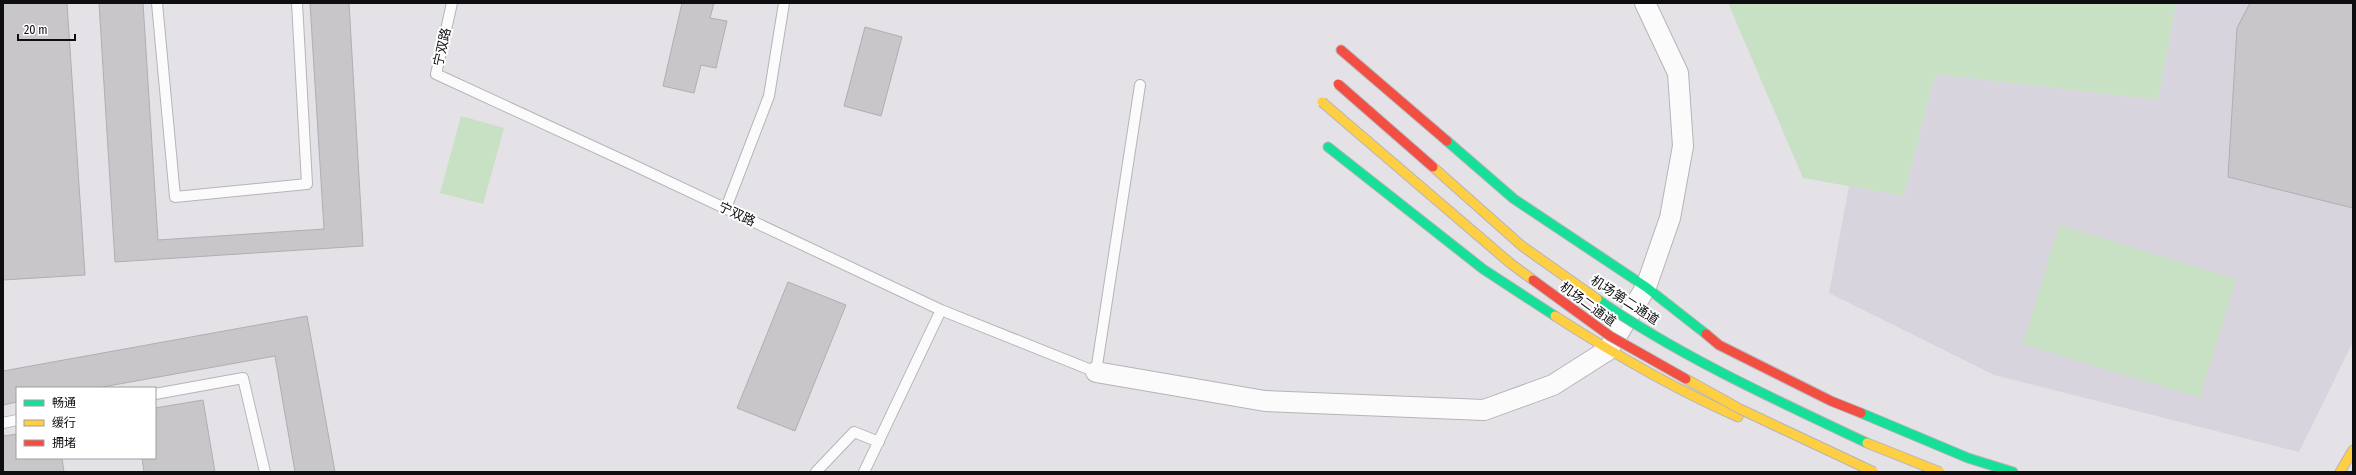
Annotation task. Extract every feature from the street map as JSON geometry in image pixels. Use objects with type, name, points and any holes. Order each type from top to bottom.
[{"type":"main road","points":[[1341,50],[1514,199],[1646,286],[1726,348],[1831,401],[1968,458],[2013,472]]},
{"type":"main road","name":"机场第二通道","points":[[1338,84],[1522,246],[1623,317],[1751,388],[1891,454],[1940,472]]},
{"type":"main road","name":"机场二通道","points":[[1322,102],[1510,263],[1610,336],[1740,409],[1874,472]]},
{"type":"main road","points":[[1328,147],[1483,269],[1608,350],[1697,399],[1860,472]]},
{"type":"main road","points":[[2340,472],[2353,450]]},
{"type":"street","points":[[1096,372],[1265,401],[1484,410],[1553,385],[1608,350],[1646,286],[1670,218],[1683,146],[1678,73],[1644,3]]},
{"type":"lane","points":[[157,3],[176,196],[308,184],[297,3]]},
{"type":"lane","name":"宁双路","points":[[452,3],[436,74],[726,208],[941,310],[1096,372]]},
{"type":"lane","points":[[726,208],[769,96],[784,3]]},
{"type":"lane","points":[[1096,372],[1140,85]]},
{"type":"lane","points":[[864,472],[941,310]]},
{"type":"lane","points":[[156,394],[243,378],[265,472]]},
{"type":"lane","points":[[3,423],[16,420]]},
{"type":"lane","points":[[816,472],[854,432],[879,442]]},
{"type":"shaded area","points":[[2176,3],[2353,3],[2353,342],[2299,452],[1994,375],[1829,293],[1849,186],[1904,196],[1935,74],[2158,100]]},
{"type":"green space","points":[[1728,3],[2176,3],[2158,100],[1935,74],[1904,196],[1803,178]]},
{"type":"green space","points":[[461,116],[504,128],[483,204],[440,193]]},
{"type":"green space","points":[[2059,225],[2236,279],[2200,398],[2023,344]]},
{"type":"building","points":[[3,3],[67,3],[85,275],[3,280]]},
{"type":"building","points":[[99,3],[143,3],[158,240],[324,229],[310,3],[349,3],[363,246],[115,262]]},
{"type":"building","points":[[682,3],[714,3],[710,18],[727,21],[716,68],[701,65],[694,93],[663,86]]},
{"type":"building","points":[[2250,3],[2353,3],[2353,208],[2228,177],[2237,28]]},
{"type":"building","points":[[865,27],[902,37],[881,116],[844,106]]},
{"type":"building","points":[[788,282],[846,305],[795,431],[737,408]]},
{"type":"building","points":[[307,316],[335,472],[295,472],[275,356],[103,387],[16,387],[16,402],[3,405],[3,371]]},
{"type":"building","points":[[203,400],[215,472],[144,472],[142,459],[156,459],[156,408]]},
{"type":"building","points":[[16,434],[16,459],[62,459],[64,472],[3,472],[3,436]]},
{"type":"traffic: fast","points":[[1447,141],[1514,199],[1646,287],[1706,334]]},
{"type":"traffic: fast","points":[[1328,147],[1483,269],[1555,316]]},
{"type":"traffic: fast","points":[[1597,299],[1629,320],[1695,359],[1729,377],[1867,443]]},
{"type":"traffic: fast","points":[[1861,413],[1968,458],[2013,472]]},
{"type":"traffic: slow","points":[[1322,102],[1510,263],[1533,280]]},
{"type":"traffic: slow","points":[[1433,167],[1522,246],[1597,299]]},
{"type":"traffic: slow","points":[[1555,316],[1599,344],[1645,370],[1691,395],[1738,417]]},
{"type":"traffic: slow","points":[[1686,379],[1740,409],[1874,472]]},
{"type":"traffic: slow","points":[[1867,443],[1940,472]]},
{"type":"traffic: slow","points":[[2340,472],[2353,450]]},
{"type":"traffic: jam","points":[[1341,50],[1447,141]]},
{"type":"traffic: jam","points":[[1338,84],[1433,167]]},
{"type":"traffic: jam","points":[[1533,280],[1610,336],[1686,379]]},
{"type":"traffic: jam","points":[[1706,334],[1719,345],[1831,401],[1861,413]]}]
